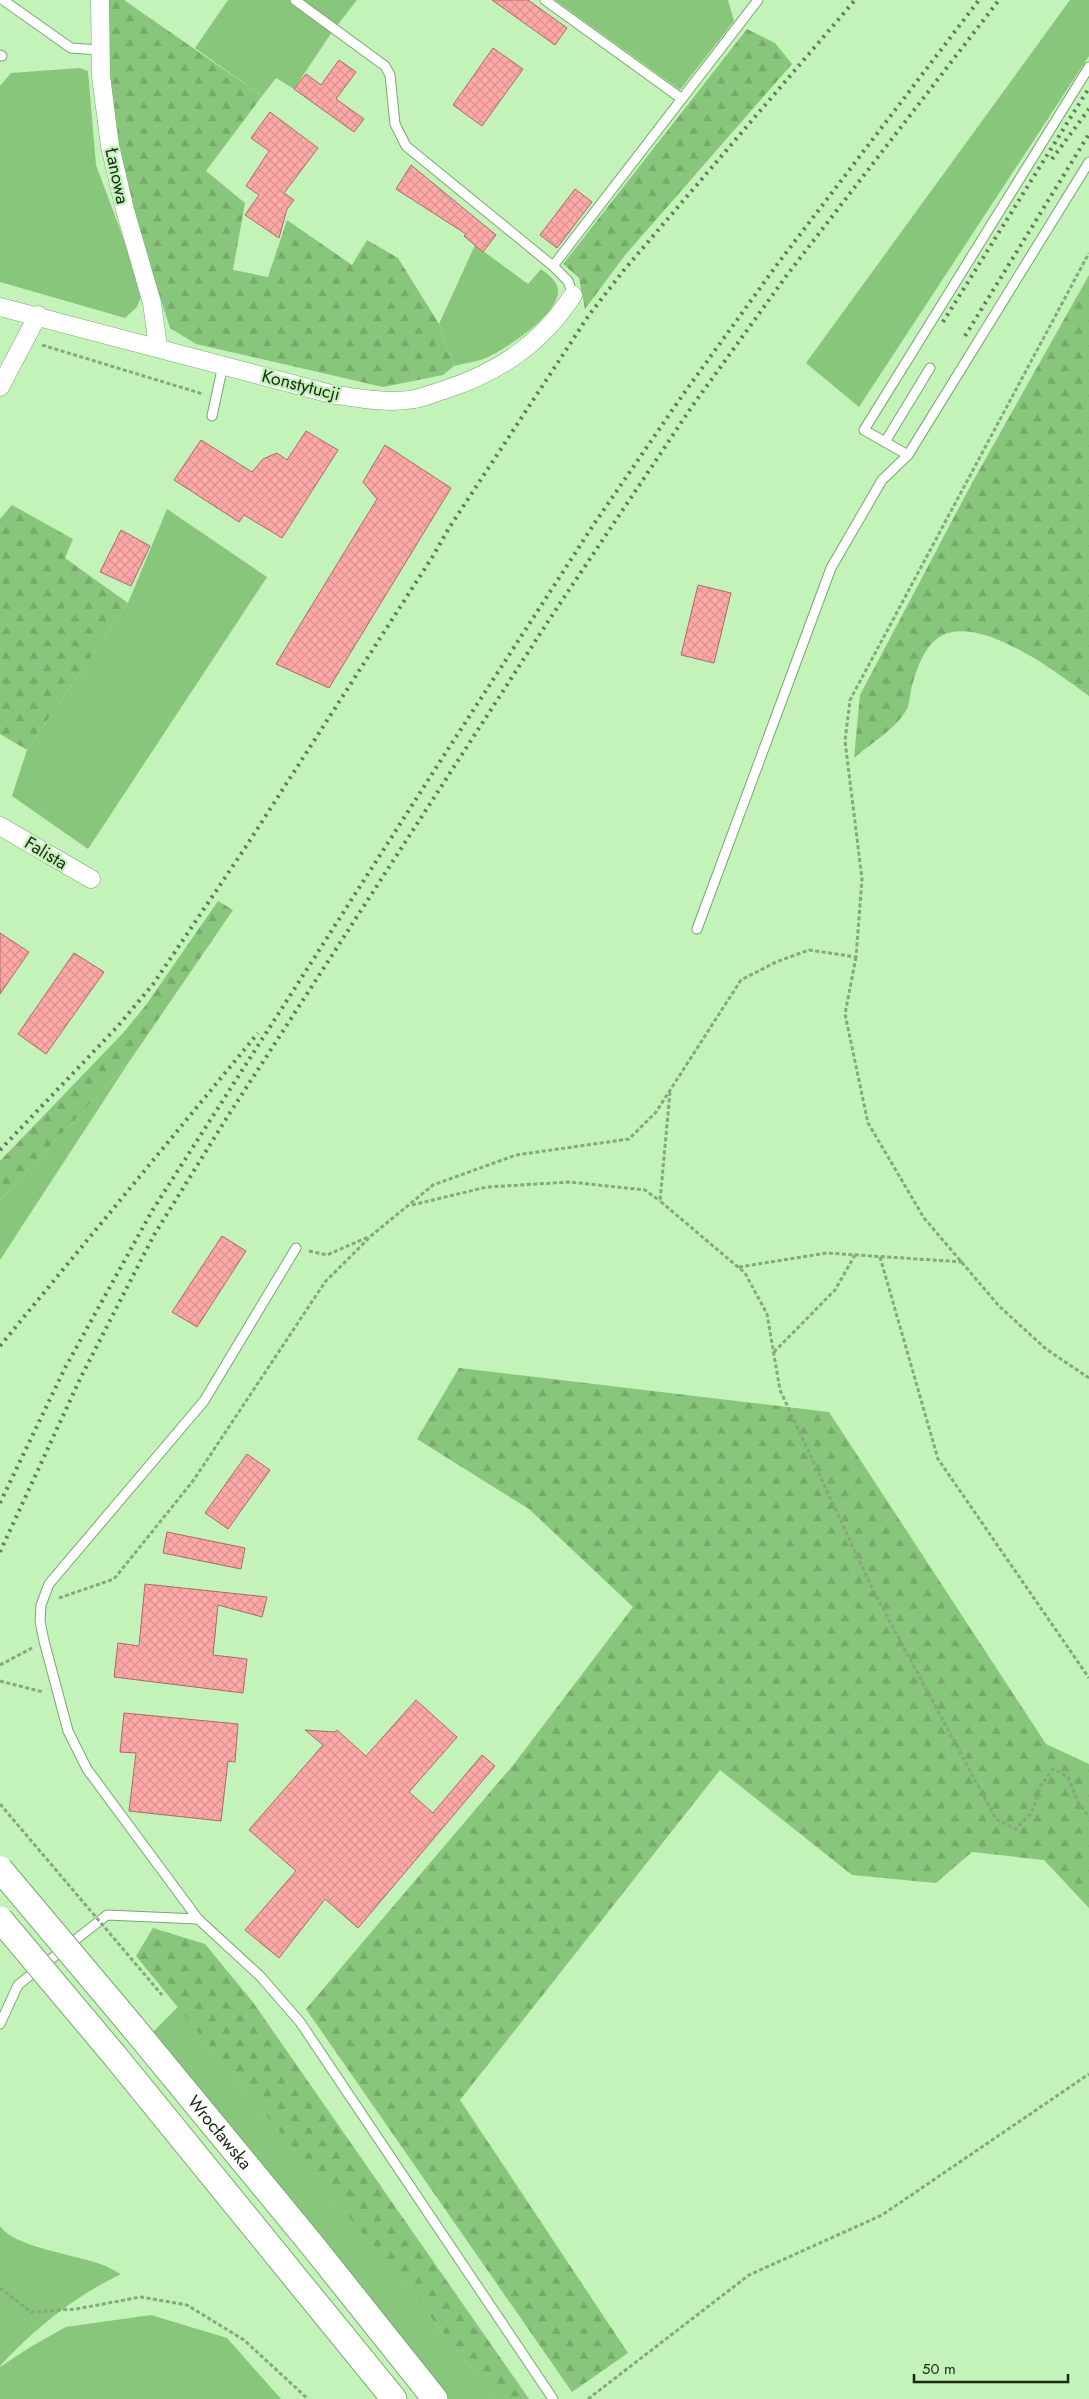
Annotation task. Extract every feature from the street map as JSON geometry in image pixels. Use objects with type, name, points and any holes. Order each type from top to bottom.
[{"type":"main road","name":"Wrocławska","points":[[0,1870],[132,2026],[313,2246],[435,2399]]},
{"type":"main road","name":"Wrocławska","points":[[0,1919],[115,2056],[394,2399]]},
{"type":"street","name":"Łanowa","points":[[100,0],[100,50],[110,146],[125,210],[152,303],[158,347]]},
{"type":"street","name":"Konstytucji","points":[[0,306],[331,394],[369,400],[414,399],[468,382],[512,359],[544,332],[560,315],[573,295]]},
{"type":"street","points":[[0,387],[38,315]]},
{"type":"street","name":"Falista","points":[[0,826],[91,880]]},
{"type":"lane","points":[[3,0],[71,48],[100,50]]},
{"type":"lane","points":[[295,0],[385,66],[390,75],[395,124],[406,146],[553,266],[568,281],[573,295]]},
{"type":"lane","points":[[545,0],[682,99]]},
{"type":"lane","points":[[553,266],[758,0]]},
{"type":"lane","points":[[908,455],[864,430],[1089,68]]},
{"type":"lane","points":[[697,929],[831,568],[882,480],[908,455],[1089,162]]},
{"type":"lane","points":[[212,416],[223,365]]},
{"type":"lane","points":[[885,442],[930,368]]},
{"type":"lane","points":[[296,1248],[204,1401],[49,1584],[41,1605],[40,1621],[44,1642],[68,1731],[86,1769],[198,1919],[260,1976],[300,2022],[552,2399]]},
{"type":"lane","points":[[0,2024],[18,1985],[107,1915],[198,1919]]},
{"type":"path","points":[[1089,252],[850,700],[845,741],[862,878],[856,958],[845,1014],[868,1123],[924,1218],[964,1262],[999,1306],[1046,1348],[1089,1378]]},
{"type":"path","points":[[25,340],[216,396]]},
{"type":"path","points":[[41,1605],[114,1579],[193,1481],[325,1282],[372,1235],[433,1185],[516,1155],[629,1139],[656,1112],[741,980],[776,962],[809,950],[856,958]]},
{"type":"path","points":[[660,1201],[670,1091]]},
{"type":"path","points":[[408,1206],[487,1187],[570,1182],[645,1190],[745,1273],[767,1314],[780,1390],[873,1590],[996,1819],[1016,1830],[1032,1812],[1041,1785],[1053,1769],[1068,1777],[1078,1802],[1089,1817]]},
{"type":"path","points":[[296,1248],[326,1255],[372,1235]]},
{"type":"path","points":[[738,1267],[827,1253],[964,1262]]},
{"type":"path","points":[[774,1353],[835,1290],[855,1255]]},
{"type":"path","points":[[880,1257],[938,1459],[1089,1678]]},
{"type":"path","points":[[0,1665],[44,1642]]},
{"type":"path","points":[[0,1681],[58,1695]]},
{"type":"path","points":[[0,1804],[162,1995]]},
{"type":"path","points":[[588,2399],[749,2275],[882,2216],[1089,2074]]},
{"type":"path","points":[[0,2288],[31,2312],[76,2309],[141,2297],[187,2305],[244,2340],[308,2399]]},
{"type":"green space","points":[[106,0],[124,0],[262,96],[206,171],[245,203],[233,270],[268,277],[287,220],[352,265],[367,240],[398,258],[439,324],[454,366],[443,375],[383,387],[196,344],[170,328],[126,191],[108,75]]},
{"type":"green space","points":[[228,0],[357,0],[332,32],[294,89],[276,78],[262,96],[195,48]]},
{"type":"green space","points":[[555,0],[728,0],[734,21],[680,90]]},
{"type":"green space","points":[[1070,0],[1089,0],[1089,56],[859,407],[806,363]]},
{"type":"green space","points":[[747,29],[775,43],[792,64],[626,254],[585,309],[579,278],[563,264]]},
{"type":"green space","points":[[80,68],[88,71],[96,165],[143,291],[137,307],[125,318],[0,282],[0,86],[11,73]]},
{"type":"green space","points":[[475,245],[528,284],[541,269],[555,283],[558,289],[557,298],[542,319],[507,346],[484,359],[454,366],[439,324]]},
{"type":"green space","points":[[1089,275],[1089,696],[1013,646],[990,637],[968,632],[949,633],[933,642],[925,652],[914,677],[907,709],[902,717],[854,758],[860,695],[972,483]]},
{"type":"green space","points":[[12,505],[73,539],[65,558],[128,603],[27,750],[0,734],[0,519]]},
{"type":"green space","points":[[167,509],[267,577],[88,849],[12,796],[27,750],[128,603]]},
{"type":"green space","points":[[218,901],[233,910],[129,1062],[0,1200],[0,1161],[124,1032],[146,1005]]},
{"type":"green space","points":[[129,1062],[0,1260],[0,1200]]},
{"type":"green space","points":[[459,1368],[829,1412],[1046,1744],[1089,1764],[1089,1908],[1044,1860],[972,1852],[936,1883],[852,1875],[720,1770],[460,2100],[628,2353],[572,2392],[306,2009],[514,1764],[633,1607],[529,1509],[417,1439]]},
{"type":"green space","points":[[153,1928],[205,1944],[252,2001],[529,2399],[497,2399],[136,1956]]},
{"type":"green space","points":[[178,2007],[497,2399],[449,2399],[275,2181],[152,2033]]},
{"type":"green space","points":[[0,2226],[18,2240],[46,2250],[103,2265],[121,2274],[87,2292],[56,2314],[0,2366]]},
{"type":"green space","points":[[151,2315],[227,2338],[281,2399],[0,2399],[0,2367],[66,2327]]},
{"type":"building","points":[[492,0],[528,0],[567,28],[555,45]]},
{"type":"building","points":[[493,48],[523,69],[482,126],[453,105]]},
{"type":"building","points":[[339,60],[356,72],[336,99],[364,119],[354,132],[294,89],[306,74],[321,85]]},
{"type":"building","points":[[270,112],[318,148],[284,193],[294,200],[287,209],[279,238],[245,215],[259,195],[246,186],[269,151],[251,138]]},
{"type":"building","points":[[411,165],[496,235],[483,252],[464,236],[466,234],[396,189]]},
{"type":"building","points":[[575,189],[592,202],[557,248],[540,235]]},
{"type":"building","points":[[306,431],[338,450],[282,538],[244,515],[239,522],[174,480],[201,440],[252,472],[263,459],[277,453],[287,460]]},
{"type":"building","points":[[385,445],[451,488],[329,688],[276,664],[377,499],[363,482]]},
{"type":"building","points":[[121,530],[150,546],[131,586],[100,572]]},
{"type":"building","points":[[698,585],[731,593],[714,663],[681,655]]},
{"type":"building","points":[[0,933],[29,952],[0,994]]},
{"type":"building","points":[[74,953],[104,972],[46,1054],[18,1034]]},
{"type":"building","points":[[222,1236],[246,1251],[197,1327],[172,1312]]},
{"type":"building","points":[[247,1454],[270,1470],[228,1529],[205,1513]]},
{"type":"building","points":[[167,1532],[245,1548],[241,1569],[163,1553]]},
{"type":"building","points":[[145,1584],[267,1597],[262,1617],[218,1605],[213,1655],[247,1659],[243,1693],[114,1677],[118,1643],[139,1646]]},
{"type":"building","points":[[416,1700],[457,1737],[409,1792],[433,1813],[482,1755],[495,1766],[358,1928],[325,1899],[279,1958],[245,1930],[296,1871],[249,1830],[323,1745],[305,1730],[335,1732],[337,1730],[366,1756]]},
{"type":"building","points":[[124,1713],[238,1724],[235,1762],[228,1761],[221,1821],[129,1811],[136,1753],[120,1752]]},
{"type":"railway","points":[[0,1150],[118,1026],[154,983],[245,848],[433,556],[449,528],[589,315],[624,270],[855,0]]},
{"type":"railway","points":[[0,1503],[65,1368],[152,1211],[594,524],[682,396],[776,266],[979,0]]},
{"type":"railway","points":[[0,1552],[80,1379],[154,1235],[226,1119],[549,620],[693,405],[787,275],[999,0]]},
{"type":"railway","points":[[943,322],[1089,88]]},
{"type":"railway","points":[[1052,159],[1089,109]]},
{"type":"railway","points":[[965,336],[1089,134]]},
{"type":"railway","points":[[0,1346],[258,1033]]}]
